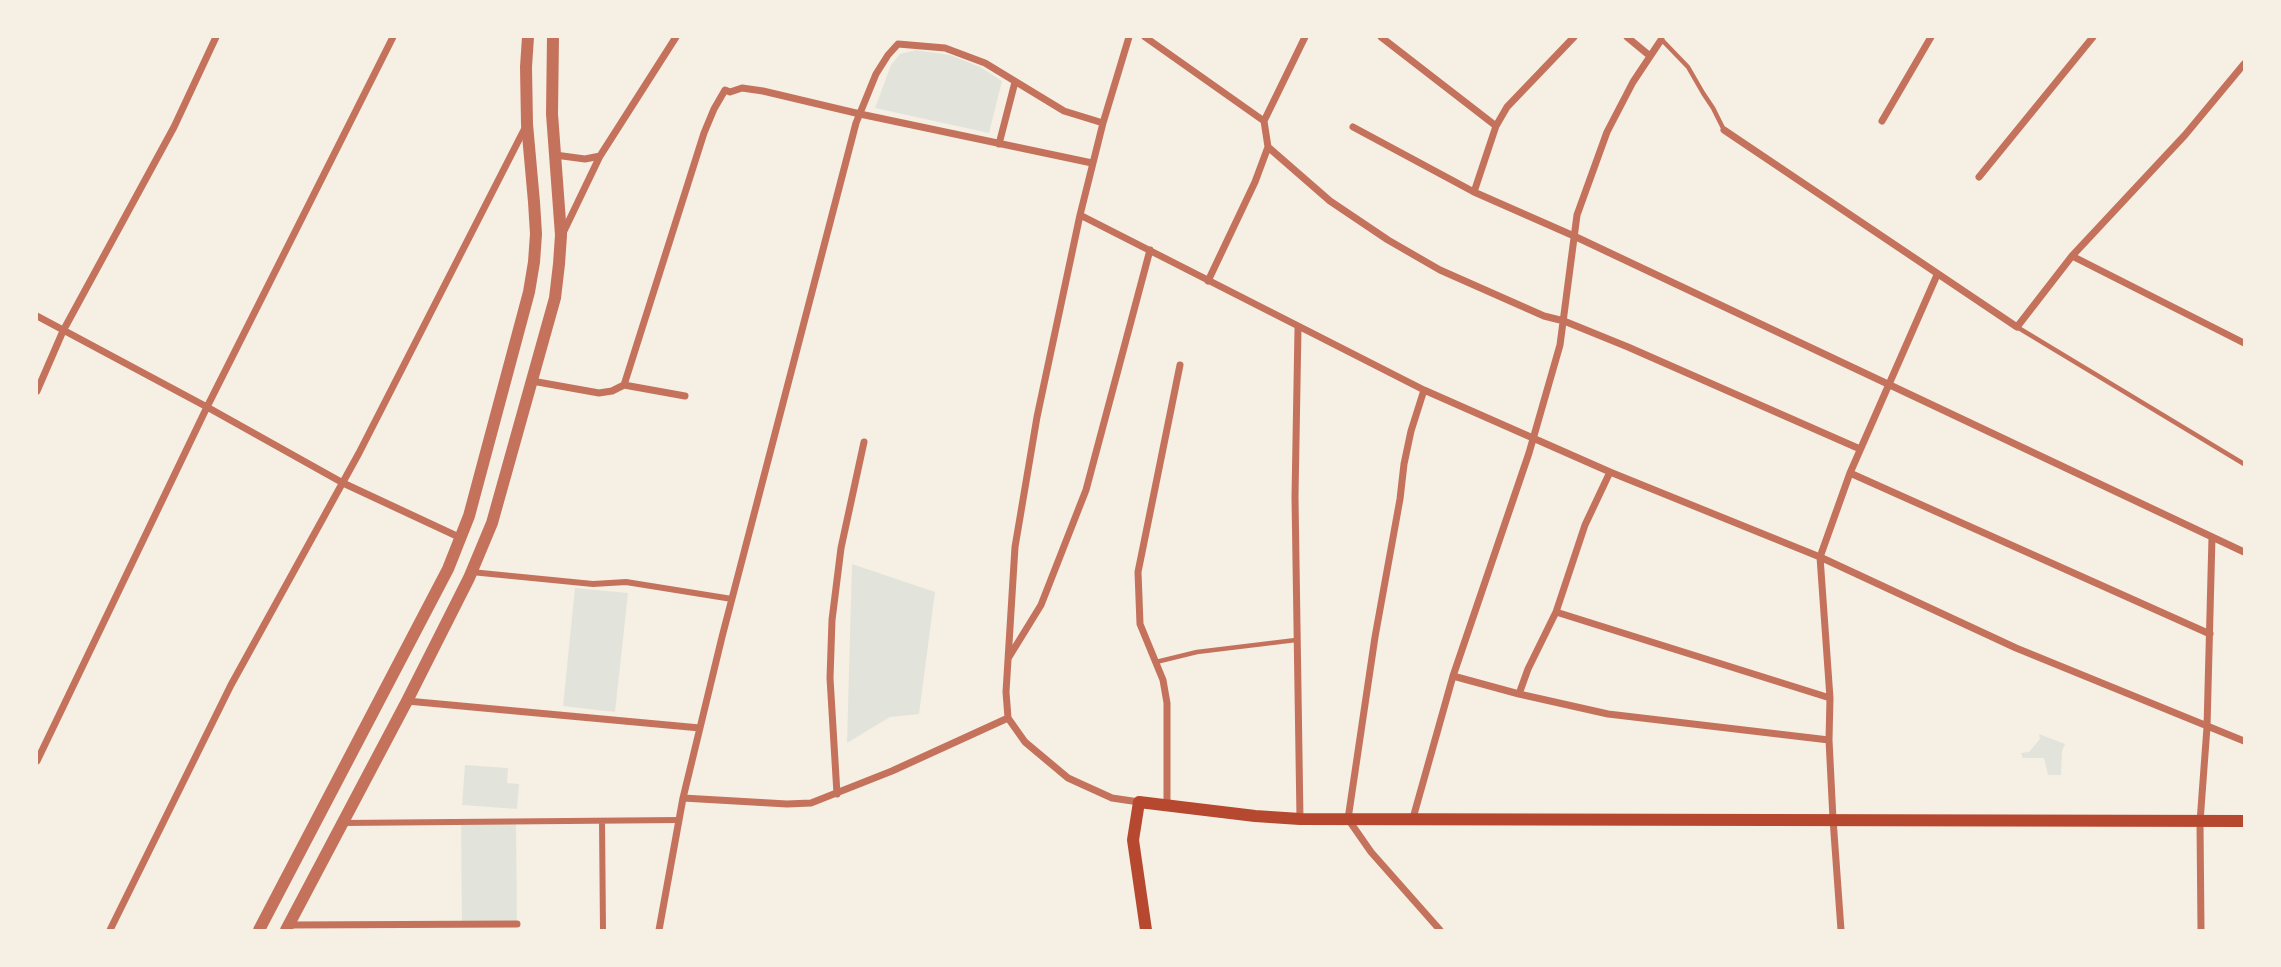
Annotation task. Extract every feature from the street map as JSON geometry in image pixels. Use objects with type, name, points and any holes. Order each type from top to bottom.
[{"type":"main road","points":[[1146,930],[1133,840],[1139,802],[1300,819],[2244,821]]},
{"type":"street","points":[[37,391],[64,331],[174,127],[216,37]]},
{"type":"street","points":[[37,761],[207,407],[393,37]]},
{"type":"street","points":[[260,930],[448,569],[472,505],[529,292],[536,234],[527,124],[528,37]]},
{"type":"street","points":[[517,924],[287,928],[407,701],[471,572],[492,523],[555,298],[561,235],[551,103],[553,37]]},
{"type":"street","points":[[561,235],[600,156],[676,37]]},
{"type":"street","points":[[1129,37],[1092,163],[1037,417],[1015,547],[1006,692],[1008,718],[1025,742],[1068,778],[1112,798],[1139,802]]},
{"type":"street","points":[[1145,37],[1264,121]]},
{"type":"street","points":[[1208,281],[1255,182],[1268,147],[1264,121],[1305,37]]},
{"type":"street","points":[[1381,37],[1496,126]]},
{"type":"street","points":[[1474,192],[1496,126],[1507,107],[1574,37]]},
{"type":"street","points":[[1628,37],[1650,56]]},
{"type":"street","points":[[1882,121],[1931,37]]},
{"type":"street","points":[[1979,177],[2093,37]]},
{"type":"street","points":[[659,930],[683,798],[732,599],[856,123],[876,74],[899,40],[945,48],[985,62],[1064,111],[1102,123]]},
{"type":"street","points":[[1413,818],[1453,676],[1533,438],[1560,345],[1577,215],[1607,132],[1633,82],[1661,40]]},
{"type":"street","points":[[1724,130],[2017,327],[2072,256],[2185,135],[2244,64]]},
{"type":"street","points":[[999,144],[1015,82]]},
{"type":"street","points":[[624,385],[704,133],[725,90],[730,92],[742,88],[763,91],[1092,163]]},
{"type":"street","points":[[110,930],[231,685],[343,483],[527,124]]},
{"type":"street","points":[[1353,127],[1474,192],[1574,236],[2244,552]]},
{"type":"street","points":[[1268,147],[1330,201],[1388,240],[1440,270],[1860,449]]},
{"type":"street","points":[[555,155],[585,159],[600,156]]},
{"type":"street","points":[[1080,215],[1424,390],[1609,472],[1820,557],[2016,648],[2244,741]]},
{"type":"street","points":[[1007,660],[1041,606],[1086,490],[1150,250]]},
{"type":"street","points":[[2072,256],[2244,343]]},
{"type":"street","points":[[1841,930],[1820,557],[1850,473],[1937,275]]},
{"type":"street","points":[[37,316],[343,483],[461,538]]},
{"type":"street","points":[[1298,328],[1295,497],[1300,819]]},
{"type":"street","points":[[1167,806],[1167,703],[1163,680],[1140,624],[1138,572],[1180,365]]},
{"type":"street","points":[[531,382],[599,393],[624,385],[684,396]]},
{"type":"street","points":[[1424,390],[1410,431],[1404,464],[1348,819],[1371,852],[1440,930]]},
{"type":"street","points":[[837,794],[830,678],[832,620],[841,548],[864,442]]},
{"type":"street","points":[[1519,694],[1556,612],[1585,525],[1609,472]]},
{"type":"street","points":[[1850,473],[2210,634]]},
{"type":"street","points":[[2201,930],[2200,822],[2207,727],[2212,537]]},
{"type":"street","points":[[471,572],[593,584],[626,582],[732,599]]},
{"type":"street","points":[[1556,612],[1829,698]]},
{"type":"street","points":[[1453,676],[1608,714],[1829,740]]},
{"type":"street","points":[[407,701],[700,729]]},
{"type":"street","points":[[683,798],[811,803],[1008,718]]},
{"type":"street","points":[[342,823],[679,820]]},
{"type":"street","points":[[603,821],[603,930]]},
{"type":"lane","points":[[1661,40],[1688,67],[1724,130]]},
{"type":"lane","points":[[2017,327],[2244,464]]},
{"type":"lane","points":[[1156,662],[1197,652],[1296,640]]},
{"type":"shaded area","points":[[916,50],[950,55],[980,67],[1002,81],[989,133],[875,108],[891,65],[900,54]]},
{"type":"shaded area","points":[[852,564],[935,592],[919,714],[890,717],[847,743]]},
{"type":"shaded area","points":[[575,588],[628,593],[615,712],[563,706]]},
{"type":"shaded area","points":[[2039,734],[2065,744],[2061,775],[2048,775],[2044,758],[2023,758],[2021,753],[2029,752],[2040,739]]},
{"type":"shaded area","points":[[465,765],[508,768],[507,783],[519,784],[517,809],[462,805]]},
{"type":"shaded area","points":[[461,822],[516,822],[517,924],[462,925]]}]
